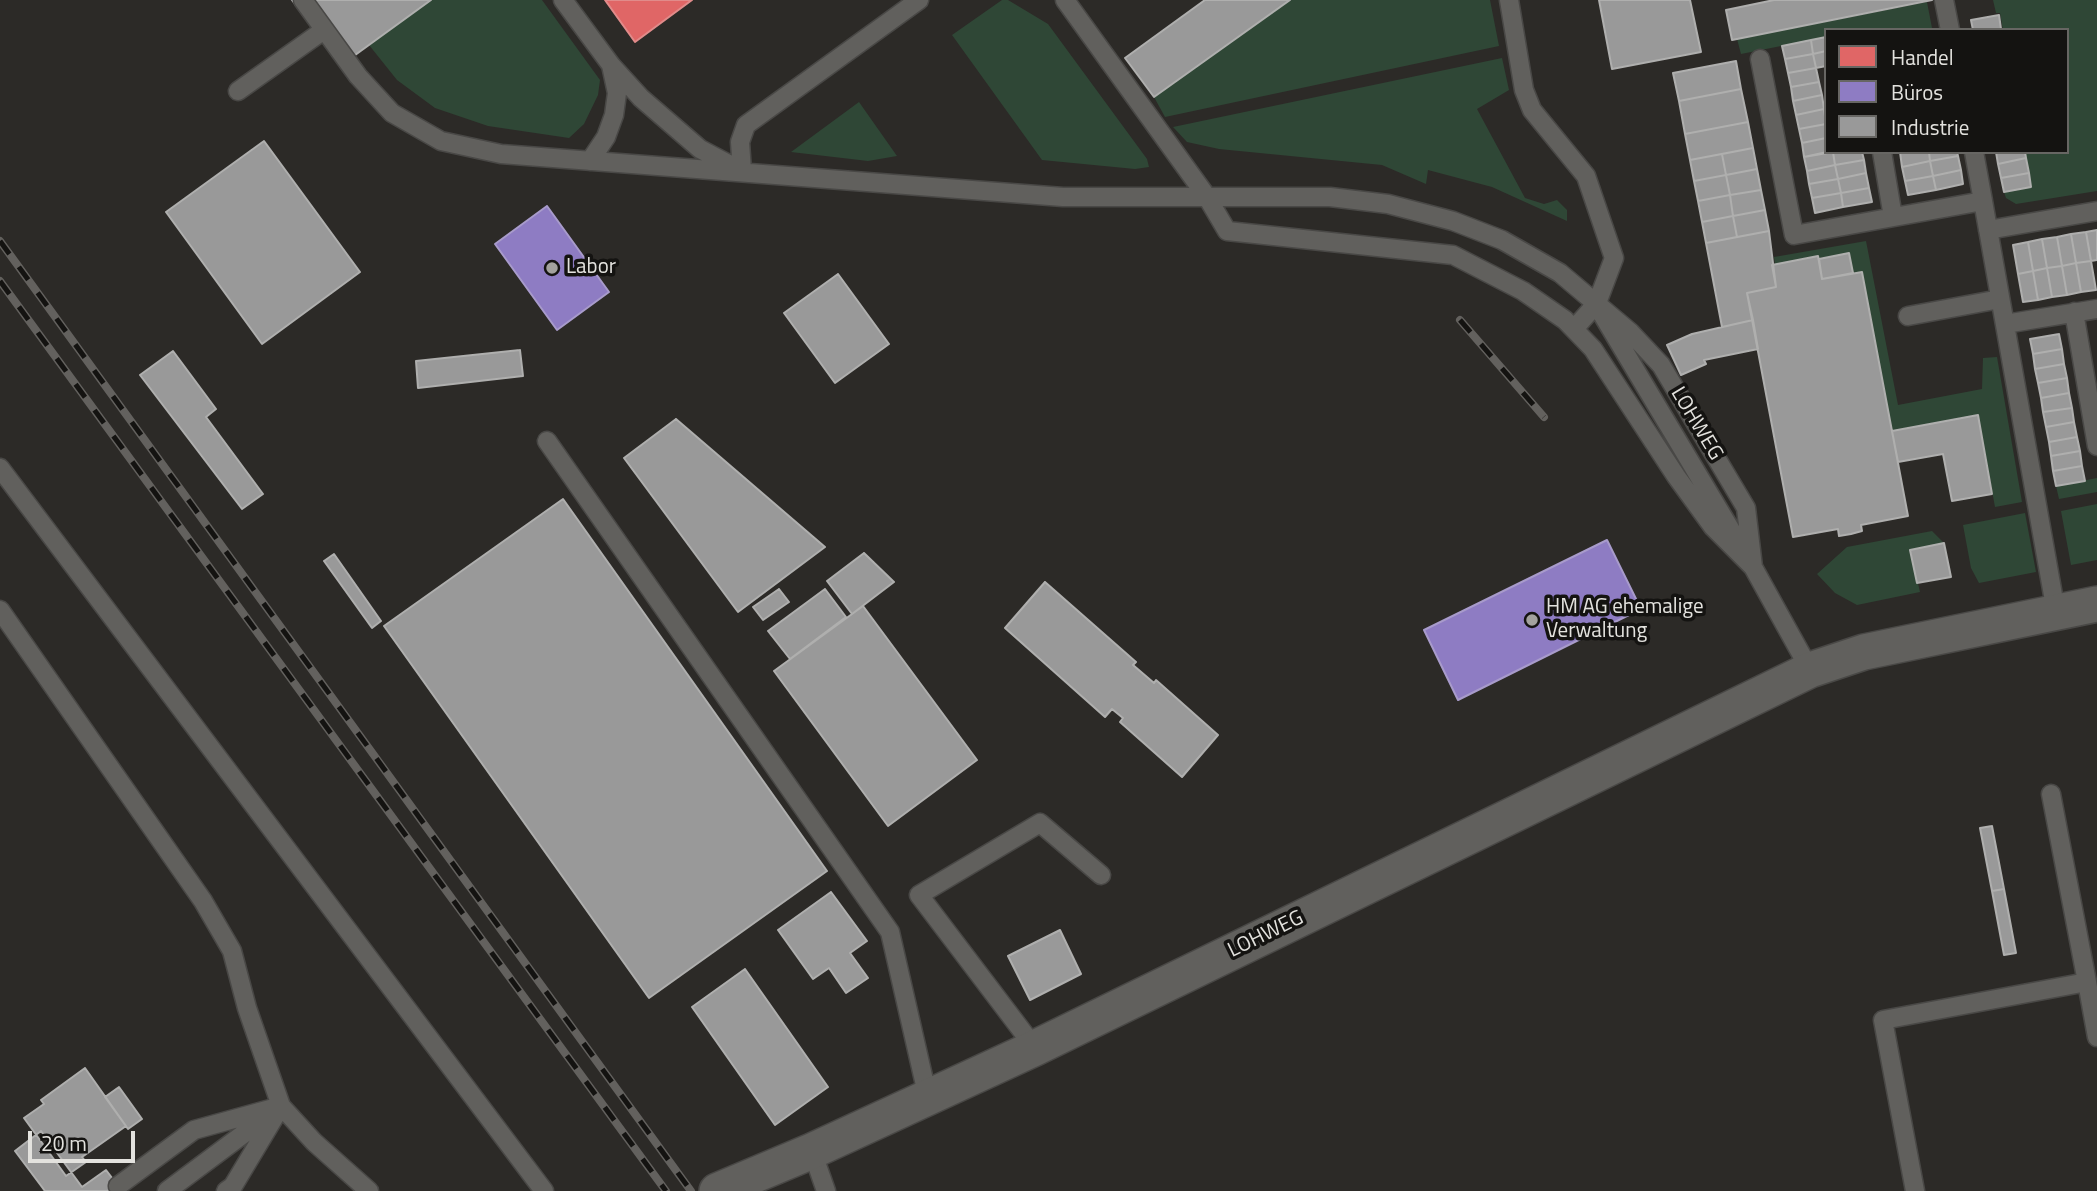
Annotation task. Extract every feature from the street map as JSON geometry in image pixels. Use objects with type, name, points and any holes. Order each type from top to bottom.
[{"type":"street","name":"LOHWEG","points":[[717,1191],[812,1151],[1035,1048],[1810,670],[1864,652],[2097,604]]},
{"type":"lane","name":"LOHWEG","points":[[303,0],[358,76],[392,113],[441,141],[501,154],[1063,197],[1330,197],[1388,204],[1453,220],[1502,240],[1560,273],[1597,303],[1661,365],[1746,508],[1753,567]]},
{"type":"lane","points":[[563,0],[611,65],[641,97],[700,149],[742,171]]},
{"type":"lane","points":[[742,171],[740,142],[746,125],[919,0]]},
{"type":"lane","points":[[1065,0],[1207,197],[1227,231],[1452,255],[1523,291],[1574,329],[1594,349],[1676,477],[1713,527],[1753,567]]},
{"type":"lane","points":[[1509,0],[1524,90],[1532,110],[1586,176],[1614,258],[1597,303],[1574,329]]},
{"type":"lane","points":[[1944,0],[1950,28]]},
{"type":"lane","points":[[238,91],[324,30]]},
{"type":"lane","points":[[1760,59],[1794,235],[1983,201]]},
{"type":"lane","points":[[590,161],[606,137],[614,115],[617,93],[611,65]]},
{"type":"lane","points":[[1882,154],[1894,217]]},
{"type":"lane","points":[[1974,154],[2056,612]]},
{"type":"lane","points":[[1988,230],[2097,211]]},
{"type":"lane","points":[[1908,316],[2000,299]]},
{"type":"lane","name":"LOHWEG","points":[[1597,303],[1753,567],[1810,670]]},
{"type":"lane","points":[[2005,324],[2097,309]]},
{"type":"lane","points":[[2074,313],[2097,446]]},
{"type":"lane","points":[[547,441],[890,932],[928,1098]]},
{"type":"lane","points":[[0,468],[544,1191]]},
{"type":"lane","points":[[0,610],[204,901],[232,951],[247,1008],[281,1106],[314,1142],[369,1191]]},
{"type":"lane","points":[[2051,794],[2097,1037]]},
{"type":"lane","points":[[1035,1048],[919,895],[1040,823],[1101,875]]},
{"type":"lane","points":[[1915,1191],[1883,1020],[2087,982]]},
{"type":"lane","points":[[118,1186],[194,1130],[281,1106]]},
{"type":"lane","points":[[167,1191],[281,1106]]},
{"type":"lane","points":[[226,1191],[233,1186],[281,1106]]},
{"type":"lane","points":[[812,1151],[826,1191]]},
{"type":"green space","points":[[431,0],[542,0],[600,80],[598,95],[584,124],[569,138],[488,126],[435,108],[397,80],[369,45]]},
{"type":"green space","points":[[1002,0],[1008,0],[1048,24],[1147,159],[1149,167],[1135,169],[1042,160],[952,35]]},
{"type":"green space","points":[[1290,0],[1490,0],[1499,46],[1165,117],[1154,97]]},
{"type":"green space","points":[[1993,0],[2097,0],[2097,191],[2016,204],[2006,198],[2004,192],[2031,187],[2025,154],[2069,154],[2069,28],[2003,28],[2000,13],[1996,13]]},
{"type":"green space","points":[[1927,2],[1932,28],[1824,28],[1824,37],[1741,54],[1737,39]]},
{"type":"green space","points":[[1502,58],[1509,90],[1477,109],[1525,198],[1544,204],[1557,200],[1567,210],[1567,221],[1492,187],[1428,170],[1426,184],[1382,165],[1219,149],[1187,142],[1173,127]]},
{"type":"green space","points":[[859,102],[897,156],[868,161],[791,152]]},
{"type":"green space","points":[[1866,241],[1898,405],[1982,389],[1983,358],[1997,357],[2022,502],[1995,507],[1978,415],[1892,431],[1862,272],[1853,273],[1849,254],[1775,264],[1774,257]]},
{"type":"green space","points":[[2097,478],[2097,492],[2059,499],[2056,486]]},
{"type":"green space","points":[[2097,504],[2097,560],[2071,565],[2061,511]]},
{"type":"green space","points":[[2025,513],[2036,572],[1979,583],[1971,568],[1963,525]]},
{"type":"green space","points":[[1932,531],[1944,543],[1910,550],[1920,592],[1857,605],[1835,593],[1817,574],[1847,547]]},
{"type":"building: Handel","points":[[605,0],[692,0],[635,42]]},
{"type":"building: Büros","name":"Labor","points":[[547,206],[609,292],[557,330],[495,244]]},
{"type":"building: Büros","name":"HM AG ehemalige Verwaltung","points":[[1607,540],[1641,609],[1458,700],[1424,630]]},
{"type":"building: Industrie","points":[[292,0],[431,0],[340,66]]},
{"type":"building: Industrie","points":[[1205,0],[1290,0],[1154,97],[1125,58]]},
{"type":"building: Industrie","points":[[1599,0],[1690,0],[1701,52],[1612,69]]},
{"type":"building: Industrie","points":[[1774,0],[1932,0],[1732,40],[1726,10]]},
{"type":"building: Industrie","points":[[1999,15],[2001,28],[1973,28],[1971,20]]},
{"type":"building: Industrie","points":[[1824,37],[1824,51],[1813,54],[1811,40]]},
{"type":"building: Industrie","points":[[1811,40],[1813,54],[1785,59],[1782,46]]},
{"type":"building: Industrie","points":[[1824,51],[1824,66],[1816,68],[1813,54]]},
{"type":"building: Industrie","points":[[1813,54],[1816,68],[1788,73],[1785,59]]},
{"type":"building: Industrie","points":[[1736,61],[1741,89],[1679,101],[1673,73]]},
{"type":"building: Industrie","points":[[1816,68],[1819,82],[1791,87],[1788,73]]},
{"type":"building: Industrie","points":[[1819,82],[1822,95],[1793,101],[1791,87]]},
{"type":"building: Industrie","points":[[1741,89],[1748,122],[1685,134],[1679,101]]},
{"type":"building: Industrie","points":[[1822,95],[1824,109],[1796,115],[1793,101]]},
{"type":"building: Industrie","points":[[1824,109],[1824,124],[1799,129],[1796,115]]},
{"type":"building: Industrie","points":[[1748,122],[1753,148],[1690,160],[1685,134]]},
{"type":"building: Industrie","points":[[1824,124],[1824,138],[1802,143],[1799,129]]},
{"type":"building: Industrie","points":[[1824,138],[1824,153],[1804,157],[1802,143]]},
{"type":"building: Industrie","points":[[264,141],[360,272],[262,344],[166,212]]},
{"type":"building: Industrie","points":[[1753,148],[1757,169],[1726,175],[1722,154]]},
{"type":"building: Industrie","points":[[1722,154],[1726,175],[1694,181],[1690,160]]},
{"type":"building: Industrie","points":[[1833,154],[1862,154],[1864,160],[1835,165]]},
{"type":"building: Industrie","points":[[1833,154],[1835,165],[1807,171],[1804,157]]},
{"type":"building: Industrie","points":[[1900,154],[1929,154],[1930,161],[1902,167]]},
{"type":"building: Industrie","points":[[1929,154],[1958,156],[1930,161]]},
{"type":"building: Industrie","points":[[1996,154],[2025,154],[2026,158],[1998,164]]},
{"type":"building: Industrie","points":[[1958,156],[1961,170],[1933,176],[1930,161]]},
{"type":"building: Industrie","points":[[2026,158],[2029,173],[2001,178],[1998,164]]},
{"type":"building: Industrie","points":[[1864,160],[1866,173],[1838,179],[1835,165]]},
{"type":"building: Industrie","points":[[1930,161],[1933,176],[1905,181],[1902,167]]},
{"type":"building: Industrie","points":[[1835,165],[1838,179],[1809,184],[1807,171]]},
{"type":"building: Industrie","points":[[1757,169],[1761,190],[1730,195],[1726,175]]},
{"type":"building: Industrie","points":[[1961,170],[1963,184],[1936,190],[1933,176]]},
{"type":"building: Industrie","points":[[1866,173],[1869,188],[1841,193],[1838,179]]},
{"type":"building: Industrie","points":[[2029,173],[2031,187],[2004,192],[2001,178]]},
{"type":"building: Industrie","points":[[1726,175],[1730,195],[1698,201],[1694,181]]},
{"type":"building: Industrie","points":[[1933,176],[1936,190],[1908,195],[1905,181]]},
{"type":"building: Industrie","points":[[1838,179],[1841,193],[1812,198],[1809,184]]},
{"type":"building: Industrie","points":[[1869,188],[1872,202],[1843,207],[1841,193]]},
{"type":"building: Industrie","points":[[1761,190],[1765,210],[1733,216],[1730,195]]},
{"type":"building: Industrie","points":[[1841,193],[1843,207],[1815,213],[1812,198]]},
{"type":"building: Industrie","points":[[1730,195],[1733,216],[1702,222],[1698,201]]},
{"type":"building: Industrie","points":[[1765,210],[1769,231],[1737,237],[1733,216]]},
{"type":"building: Industrie","points":[[1733,216],[1737,237],[1706,243],[1702,222]]},
{"type":"building: Industrie","points":[[2097,230],[2097,260],[2091,261],[2086,232]]},
{"type":"building: Industrie","points":[[1769,231],[1776,287],[1747,293],[1753,320],[1722,327],[1706,243]]},
{"type":"building: Industrie","points":[[2086,232],[2091,261],[2076,263],[2071,234]]},
{"type":"building: Industrie","points":[[2071,234],[2076,263],[2062,266],[2057,237]]},
{"type":"building: Industrie","points":[[2057,237],[2062,266],[2047,268],[2042,239]]},
{"type":"building: Industrie","points":[[2042,239],[2047,268],[2033,271],[2028,242]]},
{"type":"building: Industrie","points":[[2028,242],[2033,271],[2018,274],[2013,245]]},
{"type":"building: Industrie","points":[[1849,253],[1853,273],[1822,279],[1819,259]]},
{"type":"building: Industrie","points":[[1818,256],[1822,279],[1862,272],[1908,516],[1861,525],[1862,531],[1851,534],[1839,536],[1838,529],[1793,537],[1747,293],[1776,287],[1772,265]]},
{"type":"building: Industrie","points":[[2091,261],[2096,290],[2081,292],[2076,263]]},
{"type":"building: Industrie","points":[[2076,263],[2081,292],[2067,295],[2062,266]]},
{"type":"building: Industrie","points":[[2062,266],[2067,295],[2052,297],[2047,268]]},
{"type":"building: Industrie","points":[[2047,268],[2052,297],[2038,300],[2033,271]]},
{"type":"building: Industrie","points":[[2033,271],[2038,300],[2023,302],[2018,274]]},
{"type":"building: Industrie","points":[[838,274],[889,344],[835,383],[784,313]]},
{"type":"building: Industrie","points":[[1753,320],[1758,349],[1704,360],[1706,364],[1681,375],[1667,345],[1692,334]]},
{"type":"building: Industrie","points":[[2059,334],[2062,349],[2033,354],[2030,339]]},
{"type":"building: Industrie","points":[[2062,349],[2064,364],[2035,369],[2033,354]]},
{"type":"building: Industrie","points":[[520,350],[523,376],[418,388],[416,361]]},
{"type":"building: Industrie","points":[[173,351],[216,409],[206,417],[263,494],[242,509],[140,375]]},
{"type":"building: Industrie","points":[[2064,364],[2067,378],[2038,383],[2035,369]]},
{"type":"building: Industrie","points":[[2067,378],[2069,393],[2041,398],[2038,383]]},
{"type":"building: Industrie","points":[[2069,393],[2072,408],[2043,412],[2041,398]]},
{"type":"building: Industrie","points":[[2072,408],[2074,422],[2046,427],[2043,412]]},
{"type":"building: Industrie","points":[[1978,415],[1992,494],[1952,501],[1943,454],[1898,462],[1892,431]]},
{"type":"building: Industrie","points":[[676,419],[825,547],[738,612],[624,458]]},
{"type":"building: Industrie","points":[[2074,422],[2077,437],[2049,442],[2046,427]]},
{"type":"building: Industrie","points":[[2077,437],[2080,451],[2051,456],[2049,442]]},
{"type":"building: Industrie","points":[[2080,451],[2082,466],[2053,471],[2051,456]]},
{"type":"building: Industrie","points":[[2082,466],[2085,481],[2056,486],[2053,471]]},
{"type":"building: Industrie","points":[[563,499],[827,871],[649,998],[384,626]]},
{"type":"building: Industrie","points":[[1944,543],[1951,577],[1917,583],[1910,550]]},
{"type":"building: Industrie","points":[[864,553],[894,582],[852,614],[827,581]]},
{"type":"building: Industrie","points":[[334,554],[381,621],[372,628],[324,561]]},
{"type":"building: Industrie","points":[[1045,582],[1136,662],[1133,665],[1154,683],[1156,680],[1218,735],[1182,777],[1120,722],[1123,718],[1112,709],[1105,717],[1005,628]]},
{"type":"building: Industrie","points":[[779,589],[789,602],[763,620],[753,607]]},
{"type":"building: Industrie","points":[[825,589],[846,617],[790,659],[768,631]]},
{"type":"building: Industrie","points":[[863,606],[977,760],[888,826],[774,671]]},
{"type":"building: Industrie","points":[[1992,826],[2004,889],[1992,891],[1980,828]]},
{"type":"building: Industrie","points":[[2004,889],[2016,953],[2004,955],[1992,891]]},
{"type":"building: Industrie","points":[[831,892],[867,941],[850,953],[868,978],[846,993],[829,968],[813,979],[778,930]]},
{"type":"building: Industrie","points":[[1060,930],[1081,974],[1030,1000],[1008,956]]},
{"type":"building: Industrie","points":[[745,969],[828,1087],[775,1125],[692,1007]]},
{"type":"building: Industrie","points":[[85,1068],[126,1126],[82,1157],[86,1162],[66,1176],[24,1118],[44,1104],[41,1100]]},
{"type":"building: Industrie","points":[[119,1087],[142,1119],[128,1129],[105,1097]]},
{"type":"building: Industrie","points":[[41,1131],[82,1187],[106,1170],[122,1191],[45,1191],[15,1151]]},
{"type":"railway","points":[[0,241],[691,1191]]},
{"type":"railway","points":[[0,281],[666,1191]]},
{"type":"railway","points":[[1460,320],[1544,417]]},
{"type":"place","name":"Labor","points":[[552,268]]},
{"type":"place","name":"HM AG ehemalige Verwaltung","points":[[1532,620]]}]
